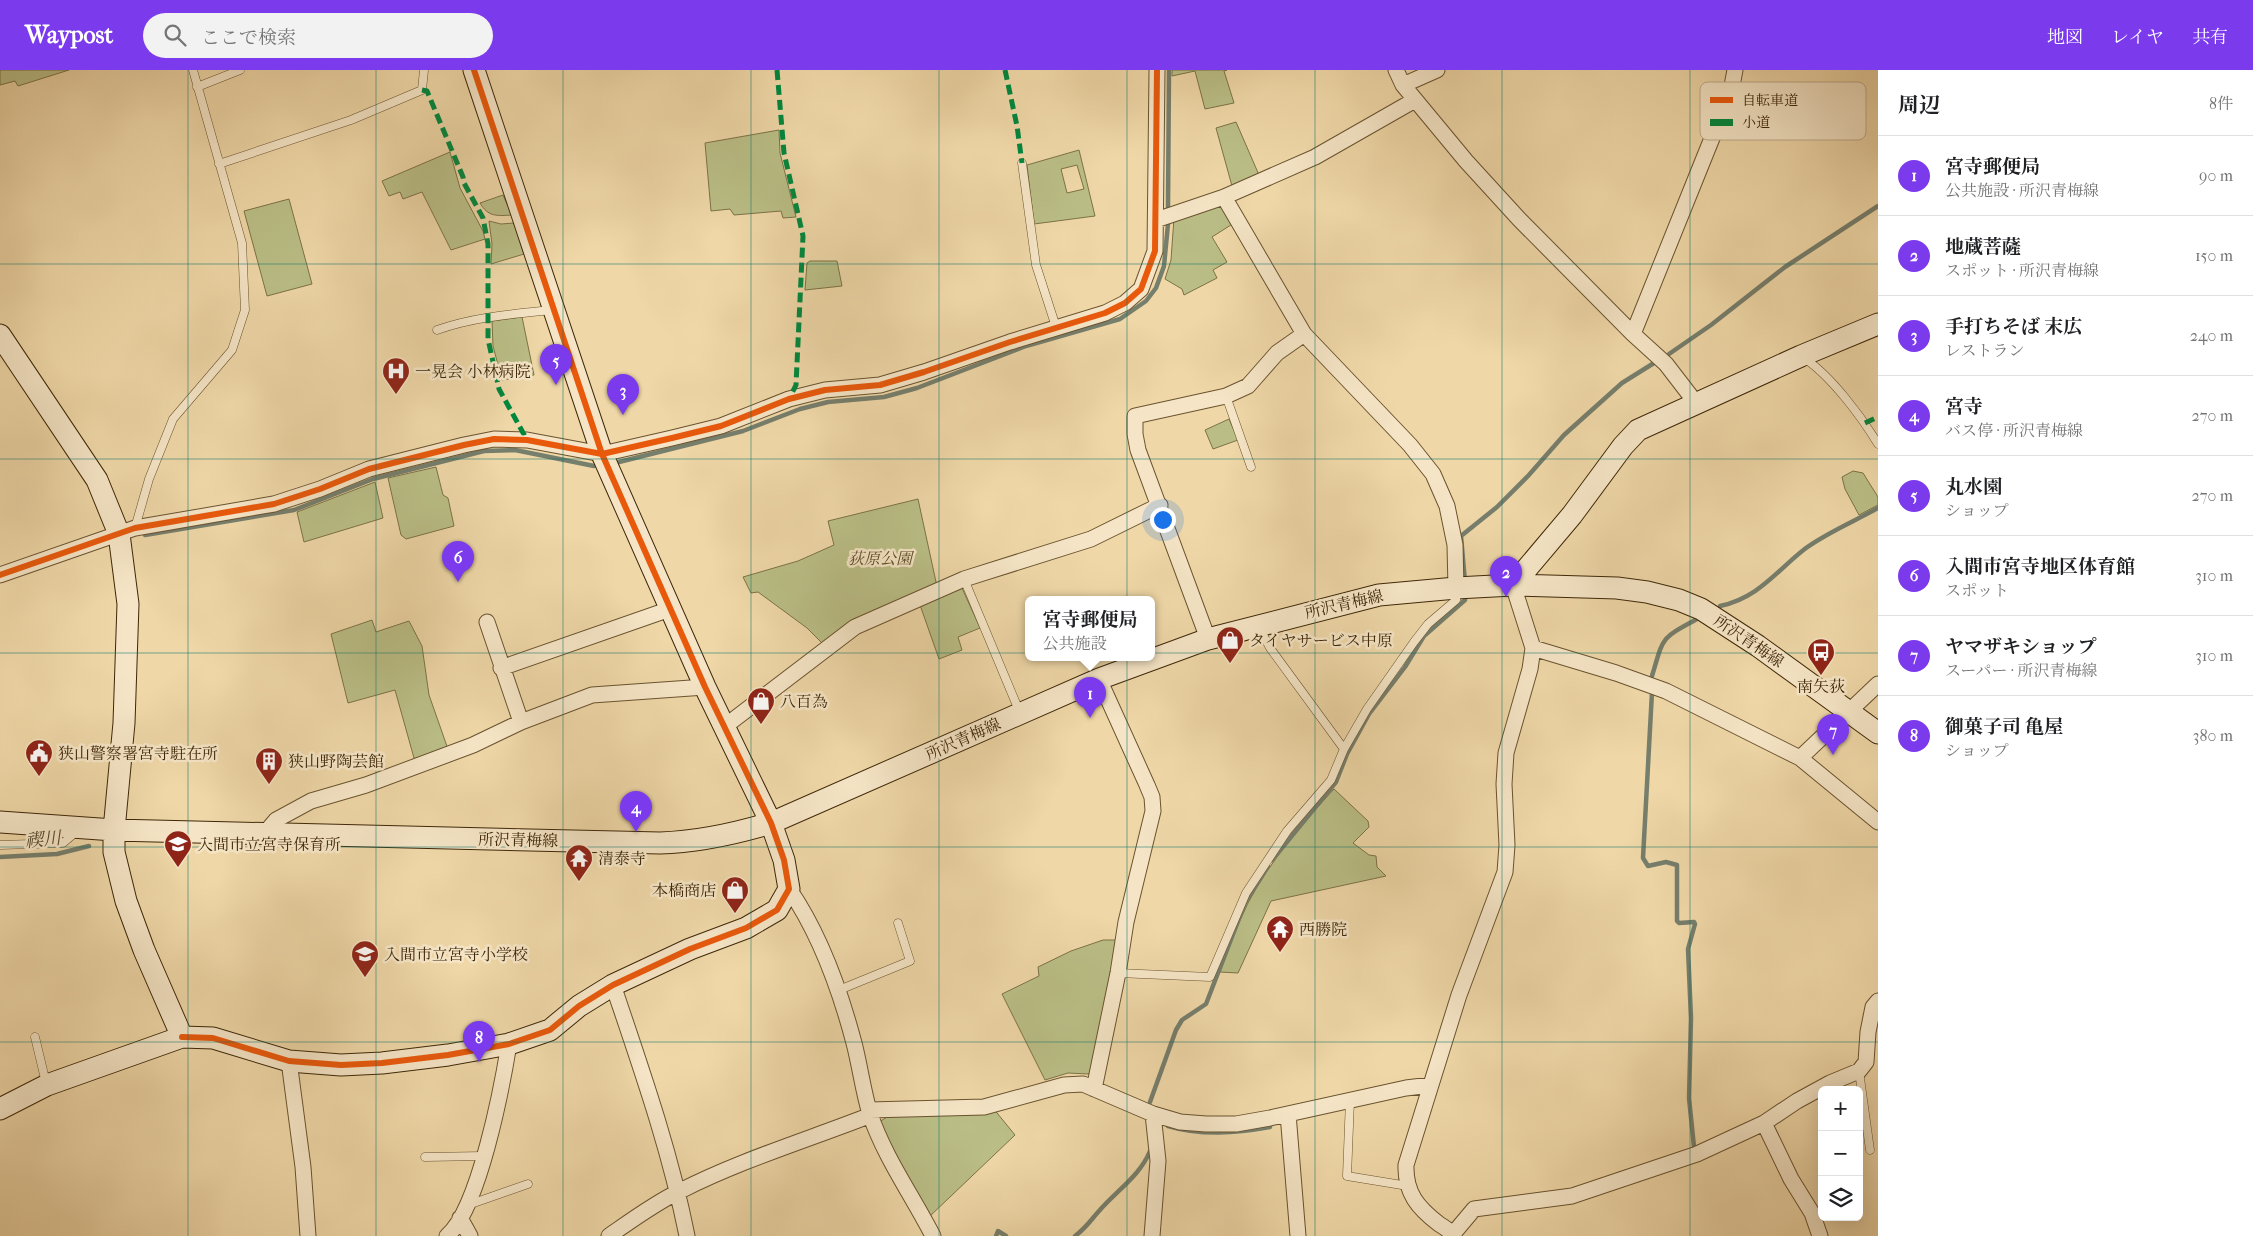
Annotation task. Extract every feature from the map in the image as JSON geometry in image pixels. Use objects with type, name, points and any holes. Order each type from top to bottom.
[{"type":"street","points":[[474,70],[602,454],[705,687],[771,823],[784,860],[789,889],[801,906],[839,990],[870,1112],[893,1167],[933,1236]]},
{"type":"street","points":[[0,575],[127,531],[274,504],[320,489],[369,469],[464,445],[494,439],[527,440],[602,454],[721,426],[789,399],[825,390],[880,385],[1056,327],[1105,313],[1125,303],[1140,289],[1155,251],[1157,70]]},
{"type":"street","points":[[1396,70],[1403,85],[1466,162],[1519,219],[1633,334],[1666,364],[1696,403]]},
{"type":"street","points":[[1403,85],[1437,70]]},
{"type":"street","points":[[1156,220],[1224,197],[1315,157],[1415,100]]},
{"type":"street","points":[[1633,334],[1711,140]]},
{"type":"street","points":[[1224,197],[1304,334],[1410,445],[1433,474],[1447,506],[1463,587]]},
{"type":"street","points":[[1878,324],[1801,356],[1638,430],[1623,446],[1572,515],[1513,585],[1533,648],[1530,669],[1506,753],[1504,784],[1507,845],[1505,872],[1459,995],[1406,1165],[1408,1186],[1414,1202],[1423,1212],[1454,1235],[1474,1209],[1572,1196],[1697,1154],[1764,1123],[1796,1101],[1830,1083],[1859,1071],[1866,1062],[1868,1032],[1874,1022],[1873,1007],[1878,1001]]},
{"type":"street","points":[[1208,639],[1160,505],[1138,450],[1134,416],[1226,396],[1248,386],[1276,353],[1304,334]]},
{"type":"street","points":[[0,335],[97,480],[127,531],[128,604],[124,724],[114,830],[116,867],[144,950],[182,1037]]},
{"type":"street","points":[[724,727],[855,627],[964,579],[1091,539],[1160,505]]},
{"type":"street","name":"所沢青梅線","points":[[1155,658],[1208,639],[1379,595],[1463,587],[1513,585],[1618,588],[1647,592],[1679,600],[1701,609],[1758,646],[1878,733]]},
{"type":"street","points":[[501,668],[670,609]]},
{"type":"street","points":[[487,622],[501,668],[521,722]]},
{"type":"street","points":[[1533,648],[1616,673],[1666,691],[1800,758],[1878,822]]},
{"type":"street","name":"所沢青梅線","points":[[0,822],[114,830],[660,843],[702,841],[728,836],[771,823],[1099,679],[1148,661]]},
{"type":"street","points":[[1094,1088],[1118,972],[1126,922],[1153,811],[1152,797],[1147,784],[1099,679]]},
{"type":"street","points":[[1800,758],[1878,684]]},
{"type":"street","points":[[265,833],[276,820],[311,801],[375,782],[473,745],[521,722],[592,695],[705,687]]},
{"type":"street","points":[[0,1109],[47,1086],[182,1037],[213,1038],[289,1061],[341,1065],[382,1063],[448,1055],[509,1044],[550,1030],[579,1006],[613,985],[690,949],[746,928],[777,910],[789,889]]},
{"type":"street","points":[[613,985],[649,1091],[678,1192],[686,1236]]},
{"type":"street","points":[[447,1236],[463,1212],[484,1156],[501,1097],[509,1044]]},
{"type":"street","points":[[289,1061],[303,1167],[308,1236]]},
{"type":"street","points":[[609,1236],[678,1192],[870,1112],[984,1107],[1064,1085],[1083,1084],[1153,1114],[1180,1122],[1236,1124],[1406,1088],[1431,1086]]},
{"type":"street","points":[[1152,1236],[1158,1161],[1153,1114]]},
{"type":"street","points":[[1288,1114],[1298,1236]]},
{"type":"street","points":[[1764,1123],[1791,1179],[1812,1214],[1820,1236]]},
{"type":"street","points":[[463,1212],[470,1236]]},
{"type":"lane","points":[[127,531],[173,419],[232,350],[245,310],[242,243],[193,70]]},
{"type":"lane","points":[[198,87],[240,70]]},
{"type":"lane","points":[[219,164],[351,120],[422,90],[424,70]]},
{"type":"lane","points":[[1022,163],[1036,264],[1056,327]]},
{"type":"lane","points":[[437,330],[461,322],[554,310]]},
{"type":"lane","points":[[1801,356],[1812,364],[1843,396],[1865,423],[1878,444]]},
{"type":"lane","points":[[1226,396],[1251,467]]},
{"type":"lane","points":[[964,579],[1020,714]]},
{"type":"lane","points":[[1118,972],[1210,977],[1246,893],[1287,831],[1331,780],[1344,749],[1367,709],[1414,642],[1428,624],[1456,600],[1463,587]]},
{"type":"lane","points":[[1258,625],[1270,648],[1344,749]]},
{"type":"lane","points":[[0,845],[63,843],[82,828]]},
{"type":"lane","points":[[839,990],[910,961],[898,923]]},
{"type":"lane","points":[[35,1037],[47,1086]]},
{"type":"lane","points":[[1859,1071],[1870,1150]]},
{"type":"lane","points":[[1350,1100],[1347,1176],[1408,1186]]},
{"type":"lane","points":[[425,1158],[484,1156]]},
{"type":"lane","points":[[463,1212],[528,1184]]},
{"type":"green space","points":[[0,70],[69,70],[18,86],[15,81],[0,85]]},
{"type":"green space","points":[[1172,70],[1227,70],[1224,71],[1234,103],[1205,109],[1195,71],[1172,76]]},
{"type":"green space","points":[[1236,122],[1259,175],[1232,186],[1216,128]]},
{"type":"green space","points":[[779,130],[780,153],[796,217],[783,218],[781,211],[734,215],[730,209],[711,211],[705,143]]},
{"type":"green space","points":[[1079,150],[1095,216],[1034,224],[1027,165]],"holes":[[[1077,165],[1084,189],[1067,193],[1061,169]]]},
{"type":"green space","points":[[450,152],[460,188],[483,231],[485,239],[451,250],[422,192],[403,199],[400,192],[389,196],[382,181]]},
{"type":"green space","points":[[503,195],[512,215],[493,215],[486,211],[480,203]]},
{"type":"green space","points":[[289,199],[312,284],[267,296],[244,211]]},
{"type":"green space","points":[[1218,205],[1225,207],[1234,223],[1212,237],[1227,262],[1213,270],[1217,278],[1184,295],[1182,289],[1165,279],[1171,260],[1174,218]]},
{"type":"green space","points":[[489,221],[501,224],[514,223],[524,254],[491,264],[492,244]]},
{"type":"green space","points":[[810,261],[837,261],[842,286],[805,290],[807,263]]},
{"type":"green space","points":[[522,317],[534,375],[502,380],[493,346],[492,321]]},
{"type":"green space","points":[[1229,419],[1238,440],[1213,449],[1205,430]]},
{"type":"green space","points":[[436,467],[443,495],[448,498],[454,526],[406,539],[401,535],[388,478]]},
{"type":"green space","points":[[1853,471],[1863,473],[1878,497],[1878,505],[1859,515],[1845,489],[1842,477]]},
{"type":"green space","points":[[375,482],[383,518],[304,542],[297,512]]},
{"type":"green space","name":"荻原公園","points":[[918,499],[936,582],[933,588],[823,644],[807,628],[758,592],[751,593],[743,577],[798,561],[834,545],[828,521]]},
{"type":"green space","points":[[962,588],[980,628],[958,637],[962,650],[939,659],[920,605]]},
{"type":"green space","points":[[372,620],[376,632],[409,621],[422,646],[429,695],[449,752],[422,762],[414,758],[395,690],[348,703],[331,634]]},
{"type":"green space","points":[[1334,789],[1368,821],[1369,827],[1353,843],[1369,855],[1376,856],[1377,867],[1386,876],[1271,901],[1238,973],[1220,972],[1240,920],[1266,872],[1287,843]]},
{"type":"green space","points":[[1103,940],[1121,940],[1095,1069],[1088,1074],[1068,1073],[1045,1080],[1002,994],[1039,976],[1038,967],[1071,951]]},
{"type":"green space","points":[[993,1108],[1015,1135],[929,1217],[898,1164],[879,1122],[892,1114]]},
{"type":"waterway","name":"禊川","points":[[1168,208],[1169,70]]},
{"type":"waterway","points":[[1669,354],[1711,325],[1785,267],[1878,206]]},
{"type":"waterway","name":"禊川","points":[[619,462],[743,431],[800,409],[828,402],[884,397],[917,388],[1026,346],[1120,319],[1146,301],[1156,288],[1164,266],[1168,224]]},
{"type":"waterway","points":[[1465,582],[1461,536],[1497,507],[1528,476],[1564,435],[1622,383],[1654,363]]},
{"type":"waterway","name":"禊川","points":[[145,535],[294,510],[373,479],[484,451],[515,450],[594,466]]},
{"type":"waterway","points":[[1720,606],[1746,597],[1767,582],[1814,542],[1878,508]]},
{"type":"waterway","points":[[1272,860],[1336,782],[1347,754],[1369,714],[1405,667],[1424,636],[1465,600],[1465,592]]},
{"type":"waterway","points":[[1652,676],[1665,640],[1697,619]]},
{"type":"waterway","points":[[1652,692],[1643,858],[1648,866],[1666,862],[1677,865],[1677,921],[1679,923],[1694,922],[1695,924],[1688,949],[1691,1018],[1689,1098],[1694,1147]]},
{"type":"waterway","name":"禊川","points":[[0,857],[57,854],[89,846]]},
{"type":"waterway","points":[[1150,1102],[1176,1030],[1182,1020],[1206,1004],[1245,903],[1268,866]]},
{"type":"waterway","points":[[1168,1126],[1206,1132],[1244,1131],[1270,1127]]},
{"type":"waterway","points":[[1075,1236],[1134,1176],[1150,1151]]},
{"type":"waterway","points":[[996,1236],[998,1231],[1006,1236]]},
{"type":"marked path","points":[[777,70],[784,153],[803,236],[796,385],[789,399]]},
{"type":"marked path","points":[[1005,70],[1017,126],[1022,163]]},
{"type":"marked path","points":[[422,90],[427,91],[464,183],[483,218],[488,244],[488,339],[499,389],[527,440]]},
{"type":"marked path","points":[[1865,423],[1878,417]]},
{"type":"cycle path","points":[[182,1037],[213,1038],[289,1061],[341,1065],[382,1063],[448,1055],[509,1044],[550,1030],[579,1006],[613,985],[690,949],[746,928],[777,910],[789,889],[784,860],[771,823],[705,687],[602,454],[474,70]]},
{"type":"cycle path","points":[[0,575],[135,528],[274,504],[320,489],[369,469],[464,445],[494,439],[527,440],[602,454],[672,438],[721,426],[789,399],[825,390],[880,385],[1105,313],[1125,303],[1141,289],[1155,251],[1157,70]]},
{"type":"place","name":"丸水園","points":[[556,385]]},
{"type":"place","name":"一晃会 小林病院","points":[[396,395]]},
{"type":"place","name":"手打ちそば 末広","points":[[623,415]]},
{"type":"place","name":"入間市宮寺地区体育館","points":[[458,582]]},
{"type":"place","name":"地蔵菩薩","points":[[1506,597]]},
{"type":"place","name":"タイヤサービス中原","points":[[1230,664]]},
{"type":"place","name":"南矢荻","points":[[1821,676]]},
{"type":"place","name":"宮寺郵便局","points":[[1090,718]]},
{"type":"place","name":"八百為","points":[[761,725]]},
{"type":"place","name":"ヤマザキショップ","points":[[1833,755]]},
{"type":"place","name":"狭山警察署宮寺駐在所","points":[[39,777]]},
{"type":"place","name":"狭山野陶芸館","points":[[269,785]]},
{"type":"place","name":"宮寺","points":[[636,832]]},
{"type":"place","name":"入間市立宮寺保育所","points":[[178,868]]},
{"type":"place","name":"清泰寺","points":[[579,882]]},
{"type":"place","name":"本橋商店","points":[[735,914]]},
{"type":"place","name":"西勝院","points":[[1280,953]]},
{"type":"place","name":"入間市立宮寺小学校","points":[[365,978]]},
{"type":"place","name":"御菓子司 亀屋","points":[[479,1062]]}]
